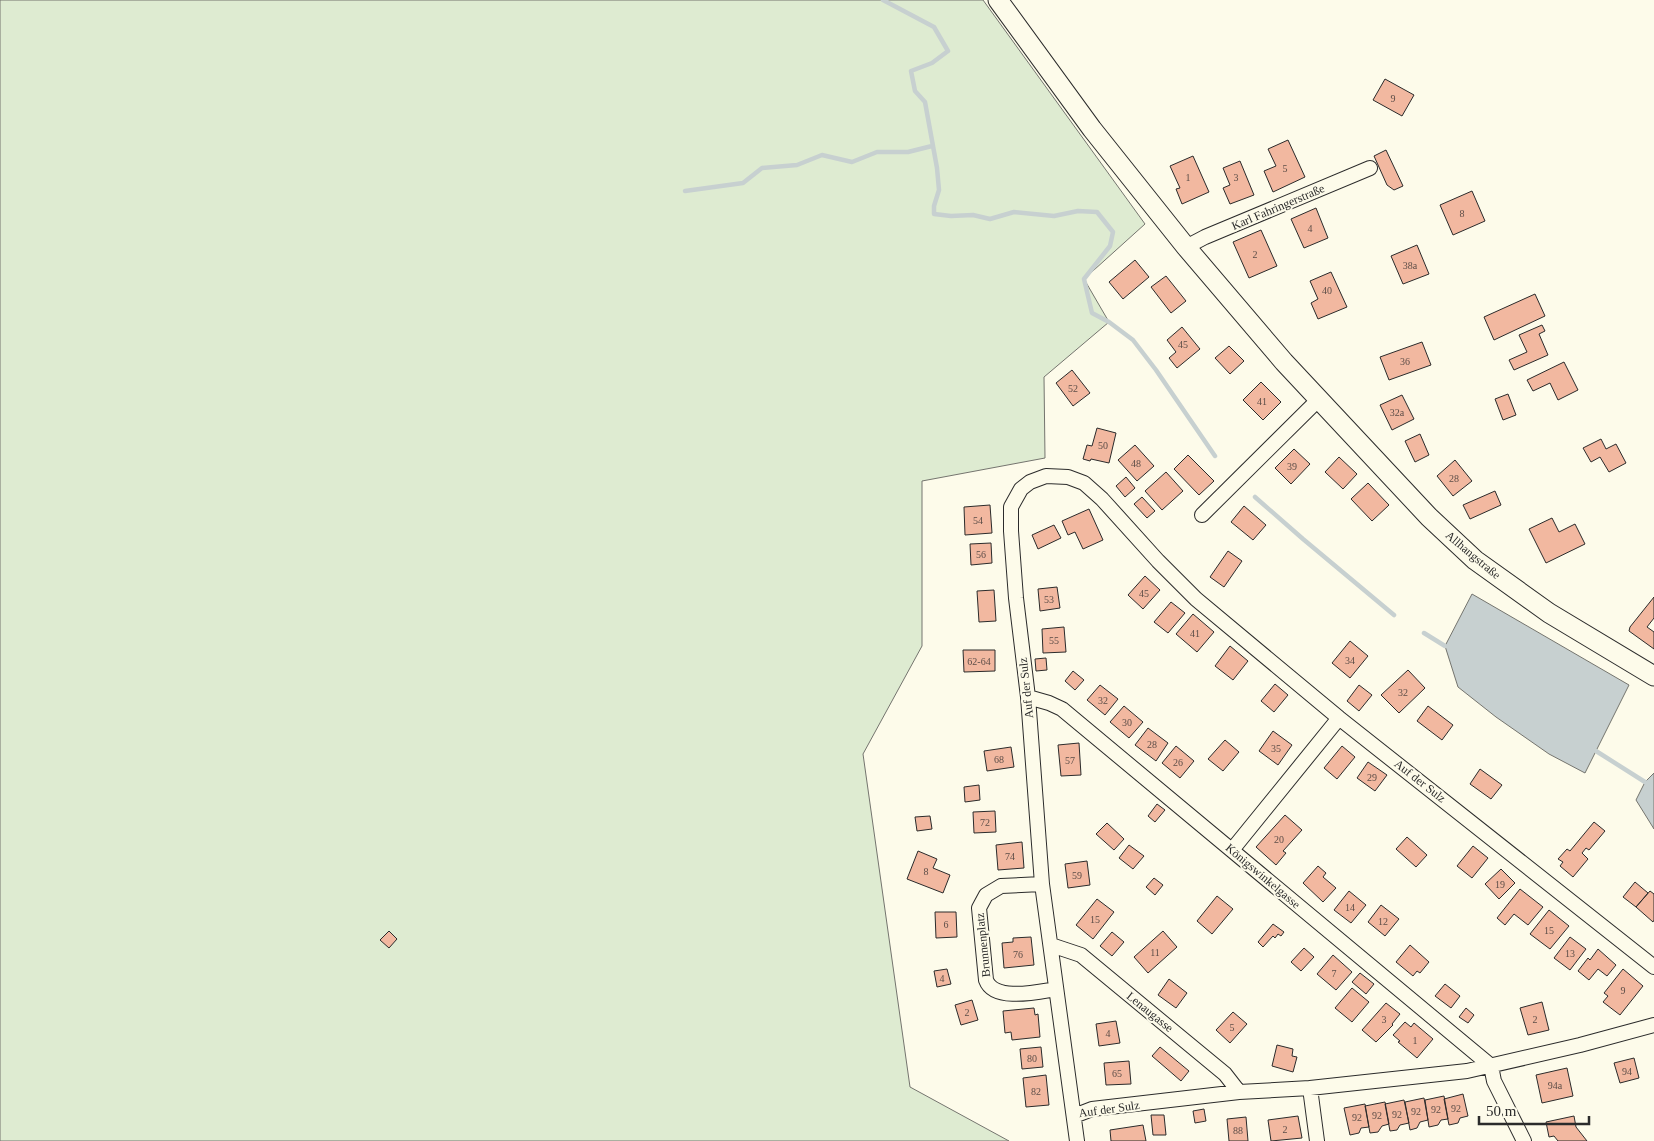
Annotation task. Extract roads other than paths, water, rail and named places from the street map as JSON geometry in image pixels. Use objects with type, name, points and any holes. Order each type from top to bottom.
[{"type":"street","name":"Allhangstraße","points":[[998,0],[1092,129],[1186,248],[1318,400],[1429,517],[1476,560],[1549,613],[1654,676]]},
{"type":"street","name":"Karl Fahringerstraße","points":[[1186,248],[1205,237],[1370,168]]},
{"type":"street","points":[[1202,516],[1318,400]]},
{"type":"street","name":"Auf der Sulz","points":[[1654,967],[1339,718],[1196,599],[1158,561],[1102,499],[1084,483],[1068,477],[1046,476],[1030,482],[1021,489],[1011,506],[1016,598],[1028,697],[1042,884],[1074,1116],[1092,1109],[1239,1092],[1310,1088],[1467,1071],[1580,1045],[1654,1025]]},
{"type":"street","name":"Königswinkelgasse","points":[[1028,697],[1062,709],[1491,1066]]},
{"type":"street","points":[[1232,850],[1339,718]]},
{"type":"street","name":"Brunnenplatz","points":[[1042,884],[1001,886],[986,895],[979,908],[986,980],[988,986],[997,991],[1016,994],[1056,989]]},
{"type":"street","name":"Lenaugasse","points":[[1051,945],[1081,955],[1225,1074],[1239,1092]]},
{"type":"street","points":[[1491,1066],[1494,1081],[1524,1141]]},
{"type":"street","points":[[1310,1088],[1317,1141]]},
{"type":"street","points":[[1074,1116],[1077,1141]]},
{"type":"waterway","points":[[883,0],[934,27],[948,51],[932,63],[911,71],[915,91],[925,102],[937,168],[939,190],[934,206],[934,214],[951,216],[973,215],[990,219],[1014,212],[1054,216],[1078,211],[1097,212],[1113,232],[1110,246],[1084,279],[1092,313],[1109,322],[1133,340],[1215,456]]},
{"type":"waterway","points":[[685,191],[743,183],[762,168],[797,165],[822,155],[852,162],[877,152],[908,152],[932,146]]},
{"type":"waterway","points":[[1255,497],[1394,615]]},
{"type":"waterway","points":[[1424,633],[1445,646]]},
{"type":"waterway","points":[[1596,751],[1645,782]]}]
